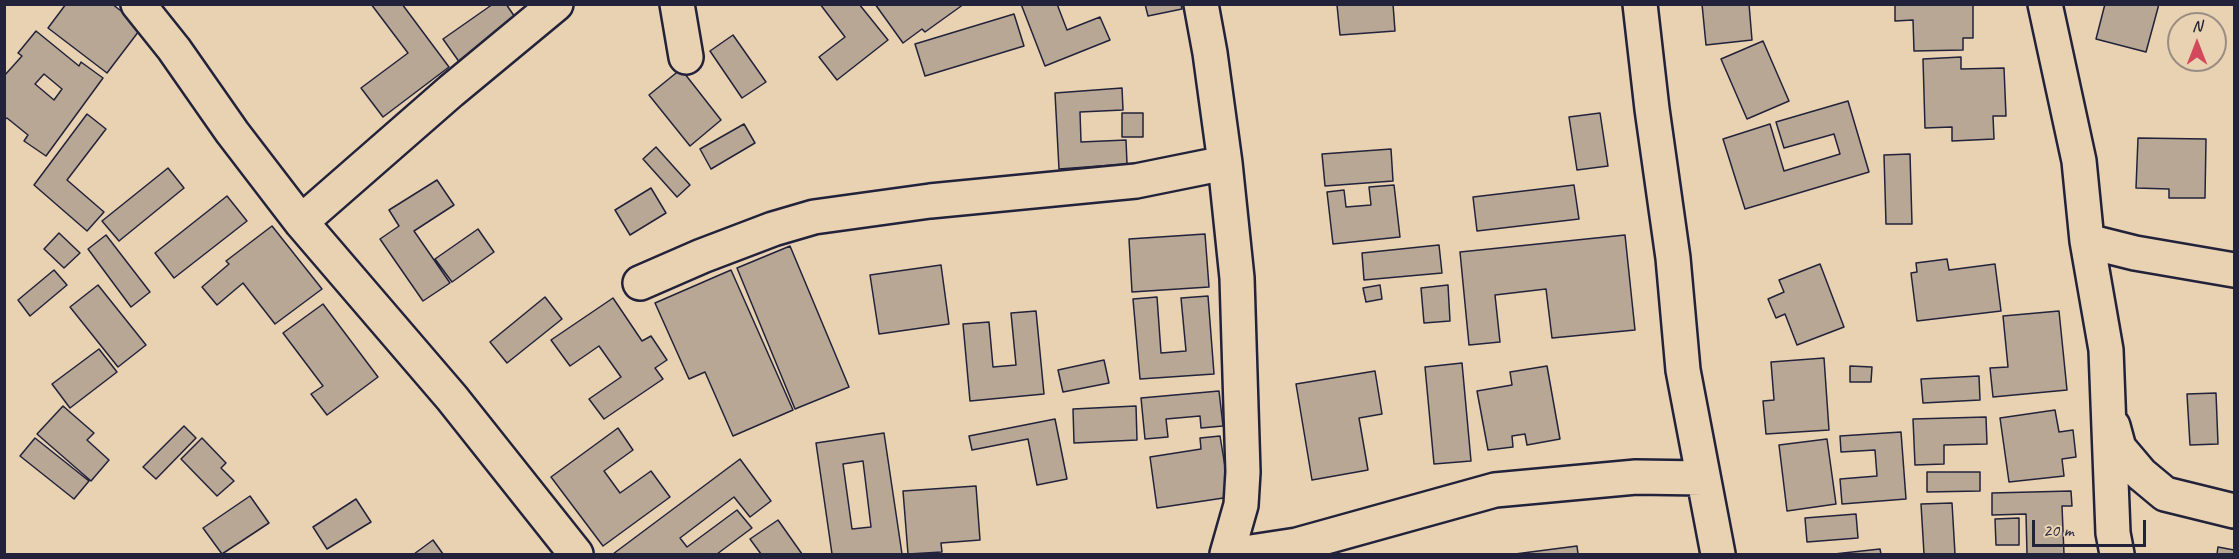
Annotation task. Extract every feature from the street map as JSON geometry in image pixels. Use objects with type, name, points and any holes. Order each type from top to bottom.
[{"type":"street","points":[[138,4],[174,49],[232,132],[301,222],[452,398],[576,555]]},
{"type":"street","points":[[301,222],[451,91],[556,4]]},
{"type":"street","points":[[677,4],[686,57]]},
{"type":"street","points":[[1201,4],[1226,163],[1237,278],[1243,472],[1241,505],[1227,555]]},
{"type":"street","points":[[1640,4],[1673,258],[1683,370],[1718,555]]},
{"type":"street","points":[[2044,4],[2079,161],[2087,241],[2106,350],[2113,533],[2117,555]]},
{"type":"street","points":[[640,283],[772,229],[814,217],[930,201],[1136,181],[1226,163]]},
{"type":"street","points":[[2087,241],[2135,253],[2235,270]]},
{"type":"street","points":[[2107,408],[2119,448],[2141,474],[2165,494],[2235,511]]},
{"type":"street","points":[[1239,555],[1309,542],[1495,490],[1636,477],[1703,478]]},
{"type":"building","points":[[66,4],[112,4],[142,27],[107,73],[48,28]]},
{"type":"building","points":[[371,4],[402,4],[449,67],[383,117],[361,88],[408,53]]},
{"type":"building","points":[[493,4],[506,4],[519,23],[460,63],[443,39]]},
{"type":"building","points":[[820,4],[859,4],[888,40],[837,80],[819,57],[845,37]]},
{"type":"building","points":[[875,4],[964,4],[925,32],[922,29],[903,43]]},
{"type":"building","points":[[1021,4],[1057,4],[1067,30],[1100,17],[1110,40],[1045,66]]},
{"type":"building","points":[[1145,4],[1181,4],[1182,9],[1148,16]]},
{"type":"building","points":[[1393,4],[1395,31],[1340,35],[1337,5]]},
{"type":"building","points":[[1702,4],[1749,4],[1752,40],[1706,45]]},
{"type":"building","points":[[1895,4],[1973,4],[1973,38],[1963,38],[1963,50],[1914,51],[1913,20],[1895,21]]},
{"type":"building","points":[[2105,4],[2159,4],[2146,52],[2096,39]]},
{"type":"building","points":[[1014,14],[1024,46],[925,76],[915,44]]},
{"type":"building","points":[[36,31],[79,66],[81,62],[103,78],[46,156],[24,141],[28,135],[7,118],[4,120],[4,76],[22,56],[18,53]],"holes":[[[44,74],[62,89],[54,100],[35,84]]]},
{"type":"building","points":[[733,35],[766,82],[742,98],[710,51]]},
{"type":"building","points":[[1763,41],[1789,101],[1747,119],[1721,59]]},
{"type":"building","points":[[1961,57],[1961,69],[2004,68],[2006,116],[1993,116],[1994,139],[1952,141],[1952,127],[1925,128],[1923,59]]},
{"type":"building","points":[[681,69],[721,120],[690,146],[649,95]]},
{"type":"building","points":[[1122,88],[1123,110],[1080,112],[1081,142],[1126,140],[1127,164],[1059,169],[1055,93]]},
{"type":"building","points":[[1848,101],[1869,172],[1745,209],[1723,139],[1770,124],[1784,171],[1840,154],[1834,134],[1784,148],[1776,122]]},
{"type":"building","points":[[1122,113],[1143,113],[1143,137],[1122,137]]},
{"type":"building","points":[[1600,113],[1608,166],[1577,170],[1569,117]]},
{"type":"building","points":[[87,114],[106,129],[67,180],[104,212],[87,231],[34,185]]},
{"type":"building","points":[[744,124],[755,143],[711,169],[700,149]]},
{"type":"building","points":[[2138,138],[2206,139],[2205,198],[2169,198],[2169,189],[2136,188]]},
{"type":"building","points":[[656,147],[690,185],[677,197],[643,159]]},
{"type":"building","points":[[1391,149],[1393,181],[1325,186],[1322,154]]},
{"type":"building","points":[[1910,154],[1912,224],[1886,224],[1884,155]]},
{"type":"building","points":[[168,168],[184,188],[119,241],[102,221]]},
{"type":"building","points":[[437,180],[454,205],[414,231],[450,283],[423,301],[380,239],[399,226],[389,210]]},
{"type":"building","points":[[1394,185],[1400,237],[1333,244],[1327,192],[1344,190],[1346,207],[1371,205],[1369,187]]},
{"type":"building","points":[[1574,185],[1579,219],[1477,231],[1473,197]]},
{"type":"building","points":[[651,188],[666,213],[630,235],[615,210]]},
{"type":"building","points":[[227,196],[247,221],[174,278],[155,253]]},
{"type":"building","points":[[272,226],[322,289],[275,324],[243,283],[217,305],[202,287],[229,264],[226,261]]},
{"type":"building","points":[[478,229],[494,252],[452,282],[435,259]]},
{"type":"building","points":[[59,233],[80,253],[64,268],[44,249]]},
{"type":"building","points":[[1205,234],[1209,287],[1132,292],[1129,239]]},
{"type":"building","points":[[106,235],[150,292],[131,307],[88,249]]},
{"type":"building","points":[[1625,235],[1635,330],[1552,338],[1546,289],[1495,295],[1500,342],[1469,345],[1460,252]]},
{"type":"building","points":[[1439,245],[1442,273],[1364,280],[1362,253]]},
{"type":"building","points":[[790,246],[849,387],[795,409],[737,268]]},
{"type":"building","points":[[1947,259],[1949,270],[1995,264],[2001,311],[1917,321],[1911,273],[1917,272],[1916,263]]},
{"type":"building","points":[[1820,264],[1844,327],[1797,345],[1785,314],[1776,318],[1768,299],[1784,292],[1779,280]]},
{"type":"building","points":[[941,265],[949,324],[879,334],[870,275]]},
{"type":"building","points":[[54,270],[67,285],[30,316],[18,300]]},
{"type":"building","points":[[731,270],[793,410],[733,436],[705,372],[689,379],[655,303]]},
{"type":"building","points":[[98,285],[146,345],[118,367],[70,307]]},
{"type":"building","points":[[1380,285],[1382,299],[1366,302],[1363,288]]},
{"type":"building","points":[[1448,285],[1450,321],[1424,323],[1421,288]]},
{"type":"building","points":[[1208,296],[1214,374],[1140,379],[1133,299],[1157,297],[1161,353],[1186,351],[1181,298]]},
{"type":"building","points":[[545,297],[562,319],[507,363],[490,342]]},
{"type":"building","points":[[613,298],[642,341],[651,336],[667,360],[655,368],[663,379],[604,419],[589,399],[621,377],[599,346],[570,366],[551,340]]},
{"type":"building","points":[[323,304],[378,377],[327,415],[311,394],[323,386],[283,333]]},
{"type":"building","points":[[1036,311],[1044,394],[970,401],[963,324],[989,322],[993,367],[1016,365],[1011,313]]},
{"type":"building","points":[[2059,311],[2067,390],[1993,397],[1990,368],[2008,367],[2003,316]]},
{"type":"building","points":[[99,349],[117,372],[70,408],[52,384]]},
{"type":"building","points":[[1824,358],[1829,430],[1766,434],[1763,401],[1774,400],[1771,362]]},
{"type":"building","points":[[1104,360],[1109,383],[1063,392],[1058,370]]},
{"type":"building","points":[[1462,363],[1471,461],[1434,464],[1425,367]]},
{"type":"building","points":[[1547,366],[1560,439],[1527,445],[1525,434],[1512,436],[1513,447],[1488,450],[1477,391],[1512,385],[1510,372]]},
{"type":"building","points":[[1850,366],[1872,367],[1871,382],[1850,382]]},
{"type":"building","points":[[1375,371],[1382,414],[1359,418],[1368,470],[1312,480],[1296,384]]},
{"type":"building","points":[[1979,376],[1980,400],[1923,403],[1921,379]]},
{"type":"building","points":[[1219,391],[1223,426],[1201,428],[1200,416],[1166,419],[1168,437],[1145,439],[1141,398]]},
{"type":"building","points":[[2216,393],[2218,444],[2190,445],[2187,394]]},
{"type":"building","points":[[63,406],[94,433],[87,440],[109,460],[91,481],[37,434]]},
{"type":"building","points":[[1136,406],[1137,440],[1074,443],[1073,409]]},
{"type":"building","points":[[2055,410],[2059,432],[2073,430],[2076,457],[2062,459],[2064,476],[2009,482],[2000,418]]},
{"type":"building","points":[[1986,417],[1987,444],[1944,445],[1944,464],[1915,465],[1913,419]]},
{"type":"building","points":[[1055,419],[1067,479],[1037,485],[1028,439],[972,450],[969,436]]},
{"type":"building","points":[[184,426],[196,438],[156,479],[143,467]]},
{"type":"building","points":[[618,428],[633,450],[604,471],[620,493],[651,471],[670,497],[603,546],[551,477]]},
{"type":"building","points":[[1901,432],[1906,499],[1842,504],[1840,479],[1877,476],[1875,450],[1841,452],[1840,436]]},
{"type":"building","points":[[884,433],[902,554],[832,554],[816,443]],"holes":[[[863,461],[871,527],[852,529],[843,464]]]},
{"type":"building","points":[[1220,436],[1230,497],[1157,508],[1150,457],[1201,449],[1200,438]]},
{"type":"building","points":[[35,438],[89,481],[74,499],[20,456]]},
{"type":"building","points":[[202,438],[226,463],[221,468],[234,481],[217,496],[181,459]]},
{"type":"building","points":[[1827,439],[1836,504],[1787,511],[1779,445]]},
{"type":"building","points":[[740,459],[771,501],[750,517],[734,497],[680,538],[687,547],[737,510],[752,528],[717,554],[613,554]]},
{"type":"building","points":[[1927,472],[1980,472],[1980,491],[1927,492]]},
{"type":"building","points":[[976,486],[980,540],[941,543],[942,552],[908,554],[903,491]]},
{"type":"building","points":[[2071,491],[2072,506],[2062,506],[2064,554],[2027,554],[2026,514],[1992,515],[1992,493]]},
{"type":"building","points":[[250,496],[269,523],[222,554],[203,528]]},
{"type":"building","points":[[356,499],[371,522],[327,549],[313,527]]},
{"type":"building","points":[[1952,503],[1955,554],[1924,554],[1921,504]]},
{"type":"building","points":[[1856,514],[1858,538],[1807,542],[1805,518]]},
{"type":"building","points":[[2019,518],[2019,545],[1996,545],[1995,519]]},
{"type":"building","points":[[778,520],[802,554],[761,554],[750,539]]},
{"type":"building","points":[[433,540],[443,554],[414,554]]},
{"type":"building","points":[[1577,546],[1578,554],[1515,554]]},
{"type":"building","points":[[2218,547],[2234,550],[2234,554],[2217,554]]},
{"type":"building","points":[[1880,549],[1881,554],[1834,554]]}]
